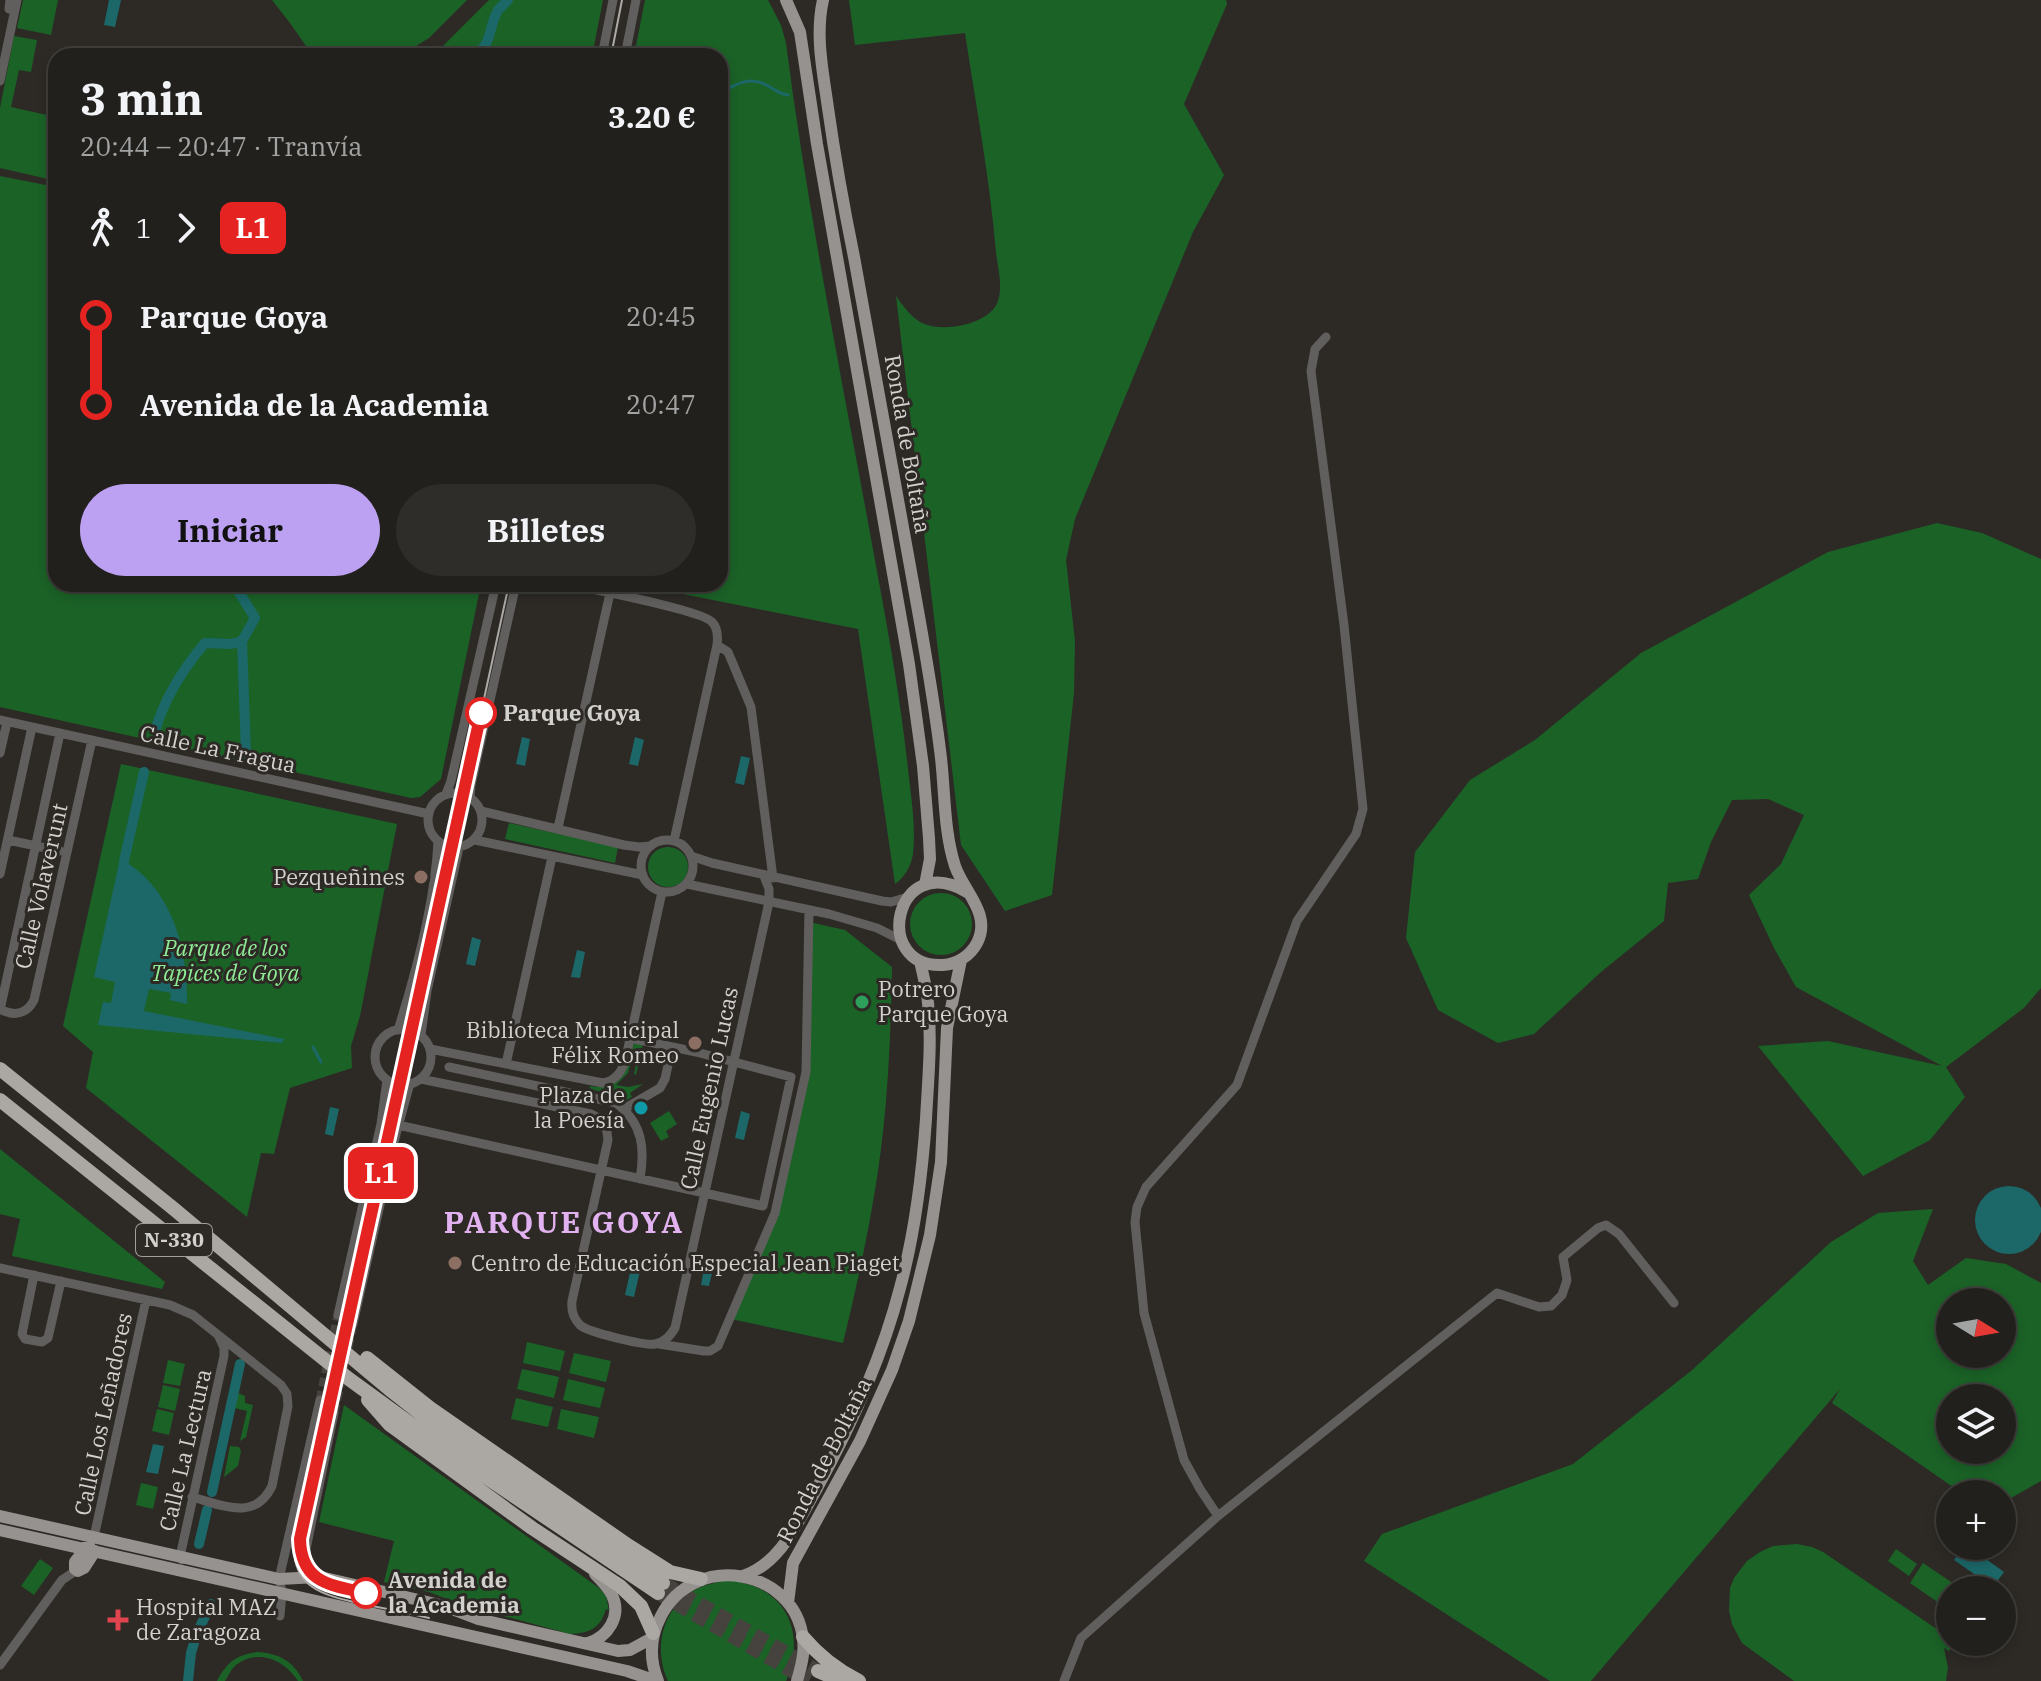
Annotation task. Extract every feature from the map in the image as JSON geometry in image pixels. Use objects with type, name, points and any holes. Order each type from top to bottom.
[{"type":"highway","name":"N-330","points":[[0,1069],[389,1389],[471,1453],[660,1588],[459,1459],[349,1379],[0,1100]]},
{"type":"highway","points":[[296,1310],[321,1321],[430,1408],[629,1546],[670,1572],[701,1579]]},
{"type":"highway","points":[[349,1379],[389,1424],[532,1528],[620,1586],[646,1614],[653,1635]]},
{"type":"highway","points":[[803,1637],[834,1667],[859,1681]]},
{"type":"highway","points":[[818,1671],[841,1681]]},
{"type":"main road","name":"Ronda de Boltaña","points":[[786,0],[800,32],[819,159],[909,664],[929,838],[930,859],[925,885]]},
{"type":"main road","name":"Ronda de Boltaña","points":[[788,1603],[793,1563],[865,1430],[892,1370],[909,1321],[930,1235],[941,1162],[947,1028],[961,960],[977,944],[981,922],[979,911],[967,892],[953,858],[947,824],[941,758],[918,609],[832,137],[820,45],[823,0]]},
{"type":"main road","points":[[961,960],[934,966],[912,956],[901,940],[899,917],[908,897],[925,885],[947,883],[967,892]]},
{"type":"main road","name":"Ronda de Boltaña","points":[[743,1576],[759,1569],[776,1555],[828,1468],[862,1397],[901,1287],[919,1191],[927,1103],[929,1015],[920,961]]},
{"type":"main road","points":[[0,1516],[188,1572],[627,1671],[657,1681]]},
{"type":"main road","points":[[0,1530],[92,1545],[151,1550],[279,1579],[318,1577],[444,1606],[478,1619],[624,1651],[638,1647],[653,1635]]},
{"type":"main road","points":[[77,1570],[75,1562],[92,1545]]},
{"type":"main road","points":[[584,1563],[611,1592],[615,1605],[609,1629],[599,1638],[586,1643]]},
{"type":"main road","points":[[657,1681],[653,1665],[653,1635],[666,1605],[689,1584],[715,1575],[743,1576],[765,1584],[788,1603],[803,1637],[797,1681]]},
{"type":"street","points":[[0,81],[17,0]]},
{"type":"street","points":[[604,48],[613,0]]},
{"type":"street","points":[[627,48],[636,0]]},
{"type":"street","points":[[1218,1516],[1184,1460],[1180,1446],[1144,1313],[1135,1222],[1137,1207],[1146,1187],[1237,1085],[1297,921],[1356,834],[1363,809],[1344,625],[1311,371],[1315,349],[1326,337]]},
{"type":"street","points":[[446,794],[494,592]]},
{"type":"street","points":[[470,797],[514,592]]},
{"type":"street","points":[[558,828],[610,593],[605,592]]},
{"type":"street","name":"Calle Eugenio Lucas","points":[[610,593],[710,618],[716,626],[717,645],[728,652],[751,707],[769,889],[769,902],[675,1328],[657,1344]]},
{"type":"street","points":[[674,841],[717,645]]},
{"type":"street","points":[[0,753],[4,721]]},
{"type":"street","name":"Calle La Fragua","points":[[4,721],[429,814]]},
{"type":"street","points":[[1,868],[32,727]]},
{"type":"street","points":[[0,1009],[60,733]]},
{"type":"street","name":"Calle Volaverunt","points":[[0,1009],[11,1014],[21,1013],[34,1000],[92,740]]},
{"type":"street","points":[[458,793],[470,797],[481,811],[482,826],[475,840],[459,848],[438,842],[430,831],[429,814],[436,801],[446,794],[458,793]]},
{"type":"street","points":[[481,811],[624,845],[639,847],[674,841],[686,847],[691,856],[693,871],[687,884],[677,891],[662,892],[649,886],[641,868],[651,846]]},
{"type":"street","points":[[0,812],[13,815]]},
{"type":"street","points":[[8,840],[60,851]]},
{"type":"street","points":[[475,840],[643,875]]},
{"type":"street","points":[[398,1030],[411,989],[434,887],[438,842]]},
{"type":"street","points":[[421,1035],[427,991],[459,848]]},
{"type":"street","points":[[691,856],[768,877],[882,901],[908,897]]},
{"type":"street","points":[[506,1064],[552,857]]},
{"type":"street","points":[[687,884],[870,925],[901,940]]},
{"type":"street","points":[[430,1049],[603,1083],[611,1081],[622,1070],[662,892]]},
{"type":"street","points":[[353,1324],[398,1125],[416,1081],[429,1067],[430,1049],[421,1035],[412,1030],[398,1030],[386,1035],[376,1049],[376,1065],[387,1080],[400,1083],[416,1081],[591,1114],[603,1120],[608,1140],[572,1301],[573,1315],[579,1324],[588,1331],[649,1344],[704,1351],[718,1346],[775,1213],[806,1072],[809,910]]},
{"type":"street","points":[[398,1125],[763,1206],[791,1077],[630,1038]]},
{"type":"street","points":[[624,1109],[660,1088],[672,1047]]},
{"type":"street","points":[[449,1067],[616,1103],[624,1109],[641,1136],[643,1161],[640,1179]]},
{"type":"street","points":[[338,1315],[381,1124],[387,1080]]},
{"type":"street","points":[[1064,1681],[1081,1638],[1218,1516],[1497,1293],[1539,1307],[1551,1306],[1562,1295],[1567,1280],[1563,1257],[1598,1228],[1606,1225],[1619,1234],[1674,1303]]},
{"type":"street","points":[[0,1268],[182,1309],[281,1385],[287,1394],[288,1406],[272,1486],[264,1500],[254,1507],[242,1509],[192,1497]]},
{"type":"street","points":[[34,1275],[22,1334],[25,1339],[42,1342],[48,1338],[61,1281]]},
{"type":"street","name":"Calle Los Leñadores","points":[[92,1545],[146,1300]]},
{"type":"street","name":"Calle La Lectura","points":[[188,1572],[180,1556],[224,1356],[224,1348],[217,1335]]},
{"type":"street","points":[[303,1597],[293,1602],[280,1616],[282,1592],[279,1579],[320,1400]]},
{"type":"street","points":[[318,1577],[307,1563],[306,1549],[334,1413]]},
{"type":"street","points":[[0,1665],[62,1580],[77,1570]]},
{"type":"green space","points":[[23,0],[58,0],[51,35],[17,28]]},
{"type":"green space","points":[[272,0],[467,0],[429,38],[413,48],[307,48]]},
{"type":"green space","points":[[489,0],[603,0],[594,48],[441,48]]},
{"type":"green space","points":[[645,0],[768,0],[781,25],[902,721],[914,843],[909,867],[895,884],[858,629],[673,592],[728,592],[728,48],[636,48]]},
{"type":"green space","points":[[849,0],[1226,0],[1227,4],[1184,104],[1224,175],[1193,232],[1075,519],[1066,560],[1075,641],[1074,693],[1052,895],[1005,911],[961,845],[896,296],[918,321],[941,327],[976,321],[986,316],[998,301],[1000,283],[990,198],[965,33],[855,45]]},
{"type":"green space","points":[[14,36],[37,40],[31,72],[19,70],[11,107],[48,115],[48,179],[0,168],[0,108]]},
{"type":"green space","points":[[0,176],[48,185],[48,592],[479,592],[441,779],[420,797],[411,798],[0,707]]},
{"type":"green space","points":[[1937,523],[1982,533],[2041,559],[2041,988],[2024,1008],[1946,1067],[1965,1097],[1930,1140],[1863,1176],[1758,1046],[1828,1041],[1942,1066],[1796,987],[1749,895],[1781,864],[1804,815],[1768,799],[1732,800],[1711,842],[1698,879],[1668,883],[1664,921],[1601,972],[1534,1034],[1498,1043],[1438,1010],[1406,938],[1415,852],[1470,780],[1535,740],[1641,653],[1828,552]]},
{"type":"green space","name":"Parque de los Tapices de Goya","points":[[121,764],[397,824],[360,1016],[351,1046],[352,1068],[290,1088],[274,1154],[261,1153],[247,1217],[86,1088],[93,1052],[63,1026]]},
{"type":"green space","points":[[509,823],[618,847],[615,863],[505,839]]},
{"type":"green space","points":[[668,847],[682,853],[688,867],[682,881],[668,887],[654,881],[648,867],[654,853]]},
{"type":"green space","points":[[935,893],[947,893],[963,902],[970,912],[970,936],[963,946],[947,955],[935,955],[915,941],[910,930],[910,918],[924,898]]},
{"type":"green space","points":[[809,922],[845,930],[892,967],[888,1070],[880,1159],[843,1343],[731,1319],[775,1213],[806,1072]]},
{"type":"green space","points":[[634,1042],[643,1044],[636,1075],[639,1050],[635,1049],[628,1073],[616,1085],[628,1087],[643,1084],[630,1093],[632,1097],[625,1101],[624,1097],[589,1089],[590,1086],[601,1087],[617,1082],[626,1069]]},
{"type":"green space","points":[[669,1111],[677,1124],[666,1131],[669,1137],[661,1141],[650,1123]]},
{"type":"green space","points":[[0,1149],[165,1282],[162,1289],[12,1256],[20,1219],[0,1214]]},
{"type":"green space","points":[[1933,1209],[1913,1261],[1928,1285],[1966,1258],[2006,1264],[2041,1283],[2041,1481],[2016,1495],[2016,1480],[1943,1480],[1832,1403],[1840,1389],[1591,1681],[1550,1681],[1364,1561],[1382,1534],[1573,1464],[1691,1371],[1831,1242],[1878,1213]]},
{"type":"green space","points":[[527,1342],[565,1351],[560,1371],[523,1363]]},
{"type":"green space","points":[[574,1353],[611,1361],[606,1382],[569,1373]]},
{"type":"green space","points":[[168,1360],[185,1364],[180,1386],[163,1383]]},
{"type":"green space","points":[[522,1369],[559,1377],[554,1398],[517,1389]]},
{"type":"green space","points":[[568,1379],[605,1388],[600,1408],[563,1400]]},
{"type":"green space","points":[[163,1385],[180,1389],[175,1411],[158,1407]]},
{"type":"green space","points":[[238,1393],[245,1396],[245,1403],[253,1405],[246,1437],[240,1441],[247,1411],[234,1408]]},
{"type":"green space","points":[[516,1398],[553,1407],[548,1427],[511,1419]]},
{"type":"green space","points":[[344,1405],[599,1588],[606,1596],[609,1610],[606,1609],[597,1625],[588,1631],[570,1634],[460,1604],[429,1592],[384,1582],[394,1541],[319,1522]]},
{"type":"green space","points":[[157,1409],[174,1413],[169,1435],[152,1431]]},
{"type":"green space","points":[[561,1409],[599,1417],[594,1438],[557,1429]]},
{"type":"green space","points":[[230,1446],[239,1447],[241,1451],[238,1466],[224,1477]]},
{"type":"green space","points":[[141,1483],[158,1487],[153,1509],[136,1505]]},
{"type":"green space","points":[[1797,1544],[1823,1552],[1936,1629],[1936,1656],[1946,1656],[1946,1681],[1794,1681],[1742,1643],[1729,1611],[1730,1588],[1747,1561],[1773,1546]]},
{"type":"green space","points":[[1896,1549],[1917,1564],[1909,1576],[1888,1561]]},
{"type":"green space","points":[[40,1559],[53,1568],[34,1595],[21,1586]]},
{"type":"green space","points":[[1923,1563],[1942,1576],[1936,1576],[1936,1601],[1910,1583]]},
{"type":"green space","points":[[730,1580],[760,1589],[781,1606],[788,1617],[794,1642],[786,1681],[668,1681],[663,1669],[661,1644],[663,1631],[674,1608],[698,1589]]},
{"type":"green space","points":[[257,1652],[284,1659],[295,1668],[303,1681],[298,1681],[278,1662],[253,1657],[234,1667],[225,1681],[217,1681],[233,1660]]},
{"type":"water","points":[[109,0],[121,0],[115,27],[104,25]]},
{"type":"water","points":[[522,737],[530,739],[525,766],[516,764]]},
{"type":"water","points":[[635,737],[644,740],[638,766],[629,764]]},
{"type":"water","points":[[741,756],[750,758],[744,785],[735,783]]},
{"type":"water","points":[[120,859],[153,885],[164,902],[180,941],[184,962],[187,1004],[170,1000],[171,993],[149,989],[144,1011],[284,1039],[282,1043],[98,1025],[103,1002],[111,1003],[115,982],[94,977]]},
{"type":"water","points":[[472,937],[481,940],[475,966],[466,964]]},
{"type":"water","points":[[577,950],[585,952],[580,978],[571,977]]},
{"type":"water","points":[[330,1107],[339,1109],[333,1136],[325,1134]]},
{"type":"water","points":[[741,1111],[750,1114],[744,1140],[735,1138]]},
{"type":"water","points":[[1996,1188],[2022,1188],[2041,1207],[2041,1233],[2022,1252],[1996,1252],[1977,1233],[1977,1207]]},
{"type":"water","points":[[706,1258],[715,1260],[709,1286],[701,1285]]},
{"type":"water","points":[[631,1268],[640,1271],[634,1297],[625,1295]]},
{"type":"water","points":[[153,1444],[164,1446],[158,1474],[146,1472]]},
{"type":"water","points":[[1954,1560],[1987,1560],[2004,1572],[2001,1576],[1977,1576]]},
{"type":"waterway","points":[[483,48],[498,10],[508,0]]},
{"type":"waterway","points":[[728,90],[738,84],[757,81],[788,95]]},
{"type":"waterway","points":[[155,731],[175,684],[205,643],[231,644],[242,641],[255,618],[239,592]]},
{"type":"waterway","points":[[242,641],[246,754]]},
{"type":"waterway","points":[[124,871],[144,772]]},
{"type":"waterway","points":[[313,1047],[321,1062]]},
{"type":"waterway","points":[[212,1492],[240,1364]]},
{"type":"waterway","points":[[199,1544],[207,1510]]},
{"type":"waterway","points":[[188,1681],[191,1653],[211,1604]]},
{"type":"tunnel","points":[[320,1400],[338,1315]]},
{"type":"tunnel","points":[[334,1413],[353,1324]]},
{"type":"tunnel","points":[[663,1583],[818,1671]]},
{"type":"tunnel","points":[[658,1593],[809,1681]]},
{"type":"tram line","points":[[613,48],[622,0]]},
{"type":"tram line","points":[[349,1320],[507,592]]},
{"type":"tram line","name":"L1","points":[[366,1593],[330,1585],[315,1577],[303,1560],[300,1539],[481,713]]},
{"type":"tram line","points":[[324,1402],[295,1538],[294,1555],[298,1569],[304,1580],[325,1594],[429,1618]]},
{"type":"place","name":"Parque Goya","points":[[481,713]]},
{"type":"place","name":"Pezqueñines","points":[[421,877]]},
{"type":"place","name":"Potrero Parque Goya","points":[[862,1002]]},
{"type":"place","name":"Biblioteca Municipal Félix Romeo","points":[[695,1043]]},
{"type":"place","name":"Plaza de la Poesía","points":[[641,1108]]},
{"type":"place","name":"Centro de Educación Especial Jean Piaget","points":[[455,1263]]},
{"type":"place","name":"Avenida de la Academia","points":[[366,1593]]},
{"type":"place","name":"Hospital MAZ de Zaragoza","points":[[118,1620]]},
{"type":"district","name":"PARQUE GOYA","points":[[564,1223]]}]
